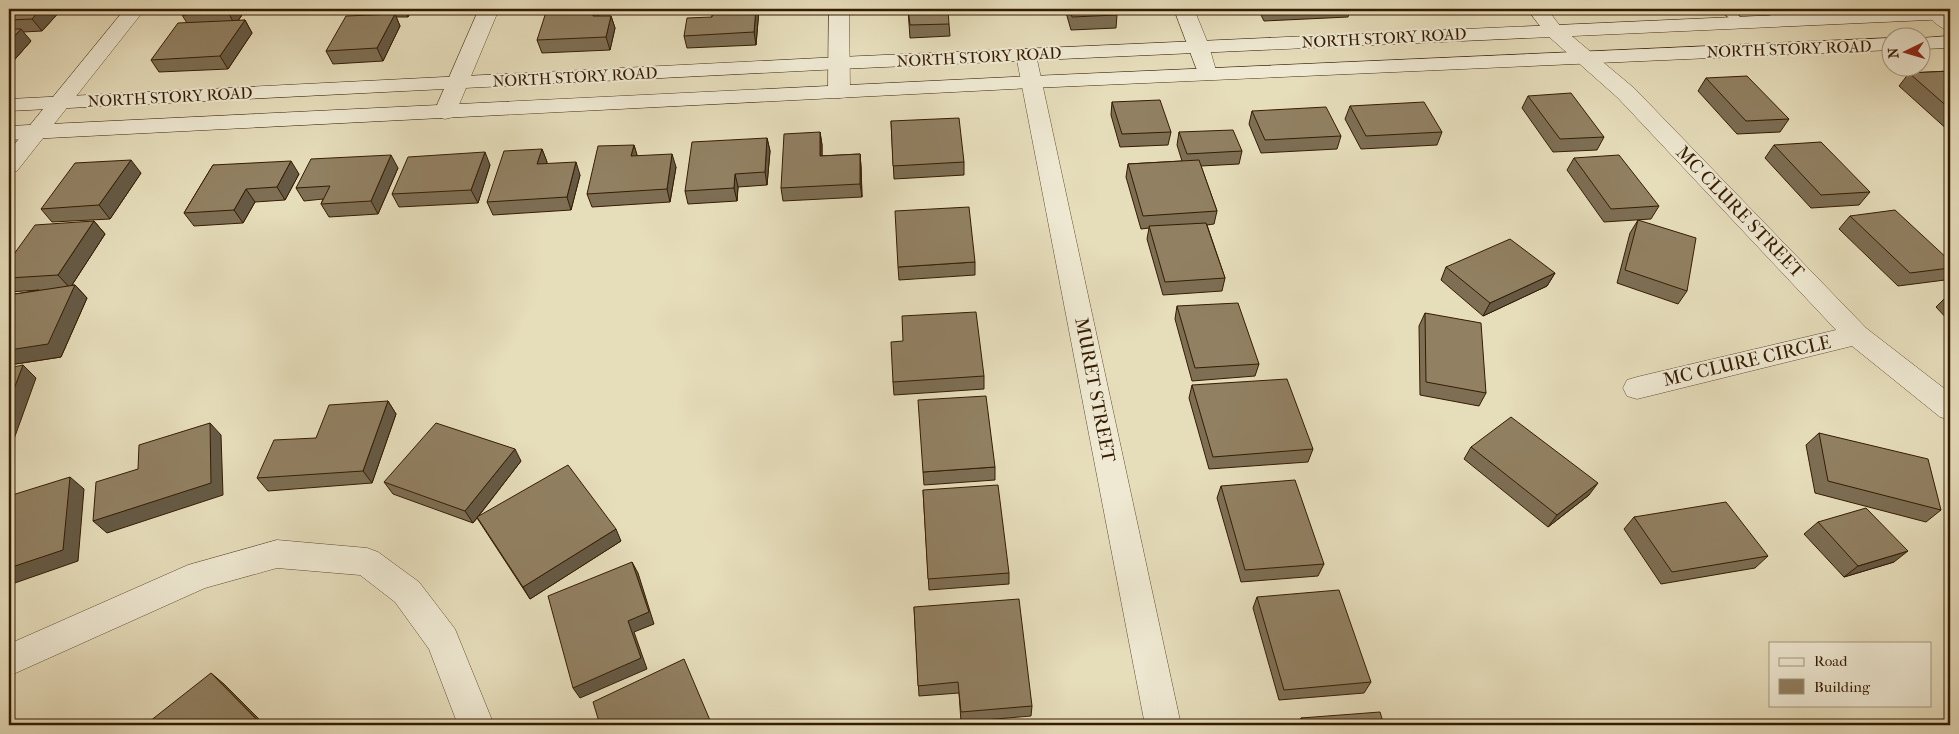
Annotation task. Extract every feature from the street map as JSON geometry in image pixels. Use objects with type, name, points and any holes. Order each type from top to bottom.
[{"type":"main road","points":[[9,166],[135,9]]},
{"type":"main road","points":[[445,112],[489,9]]},
{"type":"main road","points":[[839,92],[840,9]]},
{"type":"main road","points":[[1184,9],[1208,74]]},
{"type":"main road","name":"MC CLURE STREET","points":[[1537,9],[1554,30],[1626,93],[1857,335],[1950,409]]},
{"type":"main road","name":"NORTH STORY ROAD","points":[[9,105],[457,84],[840,63],[1554,30],[1733,16],[1942,15]]},
{"type":"main road","points":[[1932,43],[1950,42]]},
{"type":"main road","name":"NORTH STORY ROAD","points":[[9,133],[1032,82],[1882,44]]},
{"type":"main road","name":"MURET STREET","points":[[1026,54],[1163,725]]},
{"type":"main road","name":"MC CLURE CIRCLE","points":[[1636,388],[1857,335]]},
{"type":"main road","points":[[9,660],[199,575],[277,554],[367,562],[408,592],[443,640],[476,725]]},
{"type":"building","points":[[9,9],[41,9],[32,19],[9,20]]},
{"type":"building","points":[[186,9],[230,9],[228,12],[182,15]]},
{"type":"building","points":[[547,9],[595,9],[593,16],[611,16],[606,37],[537,40]]},
{"type":"building","points":[[713,9],[756,9],[754,32],[684,36],[687,18],[712,17]]},
{"type":"building","points":[[908,9],[948,9],[949,24],[910,25]]},
{"type":"building","points":[[1070,9],[1115,9],[1117,15],[1072,17]]},
{"type":"building","points":[[395,14],[377,48],[326,51],[346,16]]},
{"type":"building","points":[[245,20],[220,56],[151,60],[178,23]]},
{"type":"building","points":[[9,29],[21,29],[9,42]]},
{"type":"building","points":[[1950,71],[1950,109],[1915,78],[1932,78],[1932,72]]},
{"type":"building","points":[[1747,76],[1789,119],[1746,121],[1706,78]]},
{"type":"building","points":[[1571,93],[1604,137],[1560,139],[1528,96]]},
{"type":"building","points":[[1160,100],[1171,132],[1122,134],[1112,102]]},
{"type":"building","points":[[1424,102],[1442,132],[1366,136],[1350,106]]},
{"type":"building","points":[[1326,107],[1341,136],[1265,140],[1252,111]]},
{"type":"building","points":[[959,118],[964,162],[893,166],[891,121]]},
{"type":"building","points":[[1233,130],[1242,151],[1187,154],[1179,132]]},
{"type":"building","points":[[820,132],[820,156],[860,154],[860,184],[781,188],[784,134]]},
{"type":"building","points":[[767,138],[765,172],[735,174],[734,188],[685,191],[692,142]]},
{"type":"building","points":[[1821,142],[1870,192],[1821,195],[1774,145]]},
{"type":"building","points":[[634,145],[631,156],[672,154],[667,189],[587,194],[598,146]]},
{"type":"building","points":[[542,149],[537,164],[576,162],[567,197],[487,202],[504,151]]},
{"type":"building","points":[[485,152],[471,190],[392,194],[408,157]]},
{"type":"building","points":[[391,155],[371,201],[321,204],[330,186],[296,188],[311,159]]},
{"type":"building","points":[[1619,155],[1659,206],[1611,209],[1574,158]]},
{"type":"building","points":[[131,160],[99,205],[41,209],[75,163]]},
{"type":"building","points":[[1199,160],[1217,211],[1143,216],[1128,164]]},
{"type":"building","points":[[291,161],[277,187],[246,189],[234,210],[184,213],[213,165]]},
{"type":"building","points":[[969,207],[975,262],[898,267],[895,211]]},
{"type":"building","points":[[1895,210],[1950,261],[1950,268],[1910,273],[1850,216]]},
{"type":"building","points":[[1638,220],[1696,238],[1687,291],[1625,270]]},
{"type":"building","points":[[94,221],[58,275],[9,278],[9,261],[35,225]]},
{"type":"building","points":[[1206,223],[1225,278],[1165,282],[1149,226]]},
{"type":"building","points":[[1510,239],[1555,273],[1490,303],[1446,267]]},
{"type":"building","points":[[75,285],[48,344],[9,350],[9,295]]},
{"type":"building","points":[[1238,303],[1259,364],[1195,368],[1177,306]]},
{"type":"building","points":[[976,312],[984,376],[893,382],[891,342],[903,341],[902,316]]},
{"type":"building","points":[[1425,313],[1481,323],[1486,393],[1426,382]]},
{"type":"building","points":[[23,365],[9,402],[9,368]]},
{"type":"building","points":[[1287,379],[1313,449],[1213,457],[1192,385]]},
{"type":"building","points":[[986,396],[995,467],[923,472],[918,400]]},
{"type":"building","points":[[388,401],[363,471],[257,478],[274,440],[316,438],[329,405]]},
{"type":"building","points":[[1511,417],[1598,483],[1557,515],[1471,447]]},
{"type":"building","points":[[210,423],[211,483],[93,521],[96,482],[138,469],[139,445]]},
{"type":"building","points":[[436,423],[515,449],[465,511],[384,482]]},
{"type":"building","points":[[1819,433],[1928,459],[1941,510],[1828,481]]},
{"type":"building","points":[[568,465],[616,529],[523,587],[477,517]]},
{"type":"building","points":[[70,477],[63,550],[9,568],[9,496]]},
{"type":"building","points":[[1295,480],[1324,564],[1245,570],[1221,486]]},
{"type":"building","points":[[998,485],[1009,573],[928,579],[923,490]]},
{"type":"building","points":[[1726,502],[1768,556],[1672,572],[1634,517]]},
{"type":"building","points":[[1866,508],[1908,551],[1858,566],[1818,522]]},
{"type":"building","points":[[632,562],[649,612],[628,621],[641,658],[573,688],[548,596]]},
{"type":"building","points":[[1339,590],[1371,682],[1284,690],[1257,597]]},
{"type":"building","points":[[1019,599],[1032,706],[961,712],[958,682],[918,686],[914,607]]},
{"type":"building","points":[[684,659],[712,725],[600,725],[593,702]]},
{"type":"building","points":[[211,673],[262,725],[145,725]]},
{"type":"building","points":[[1380,712],[1384,725],[1303,725],[1301,718]]}]
